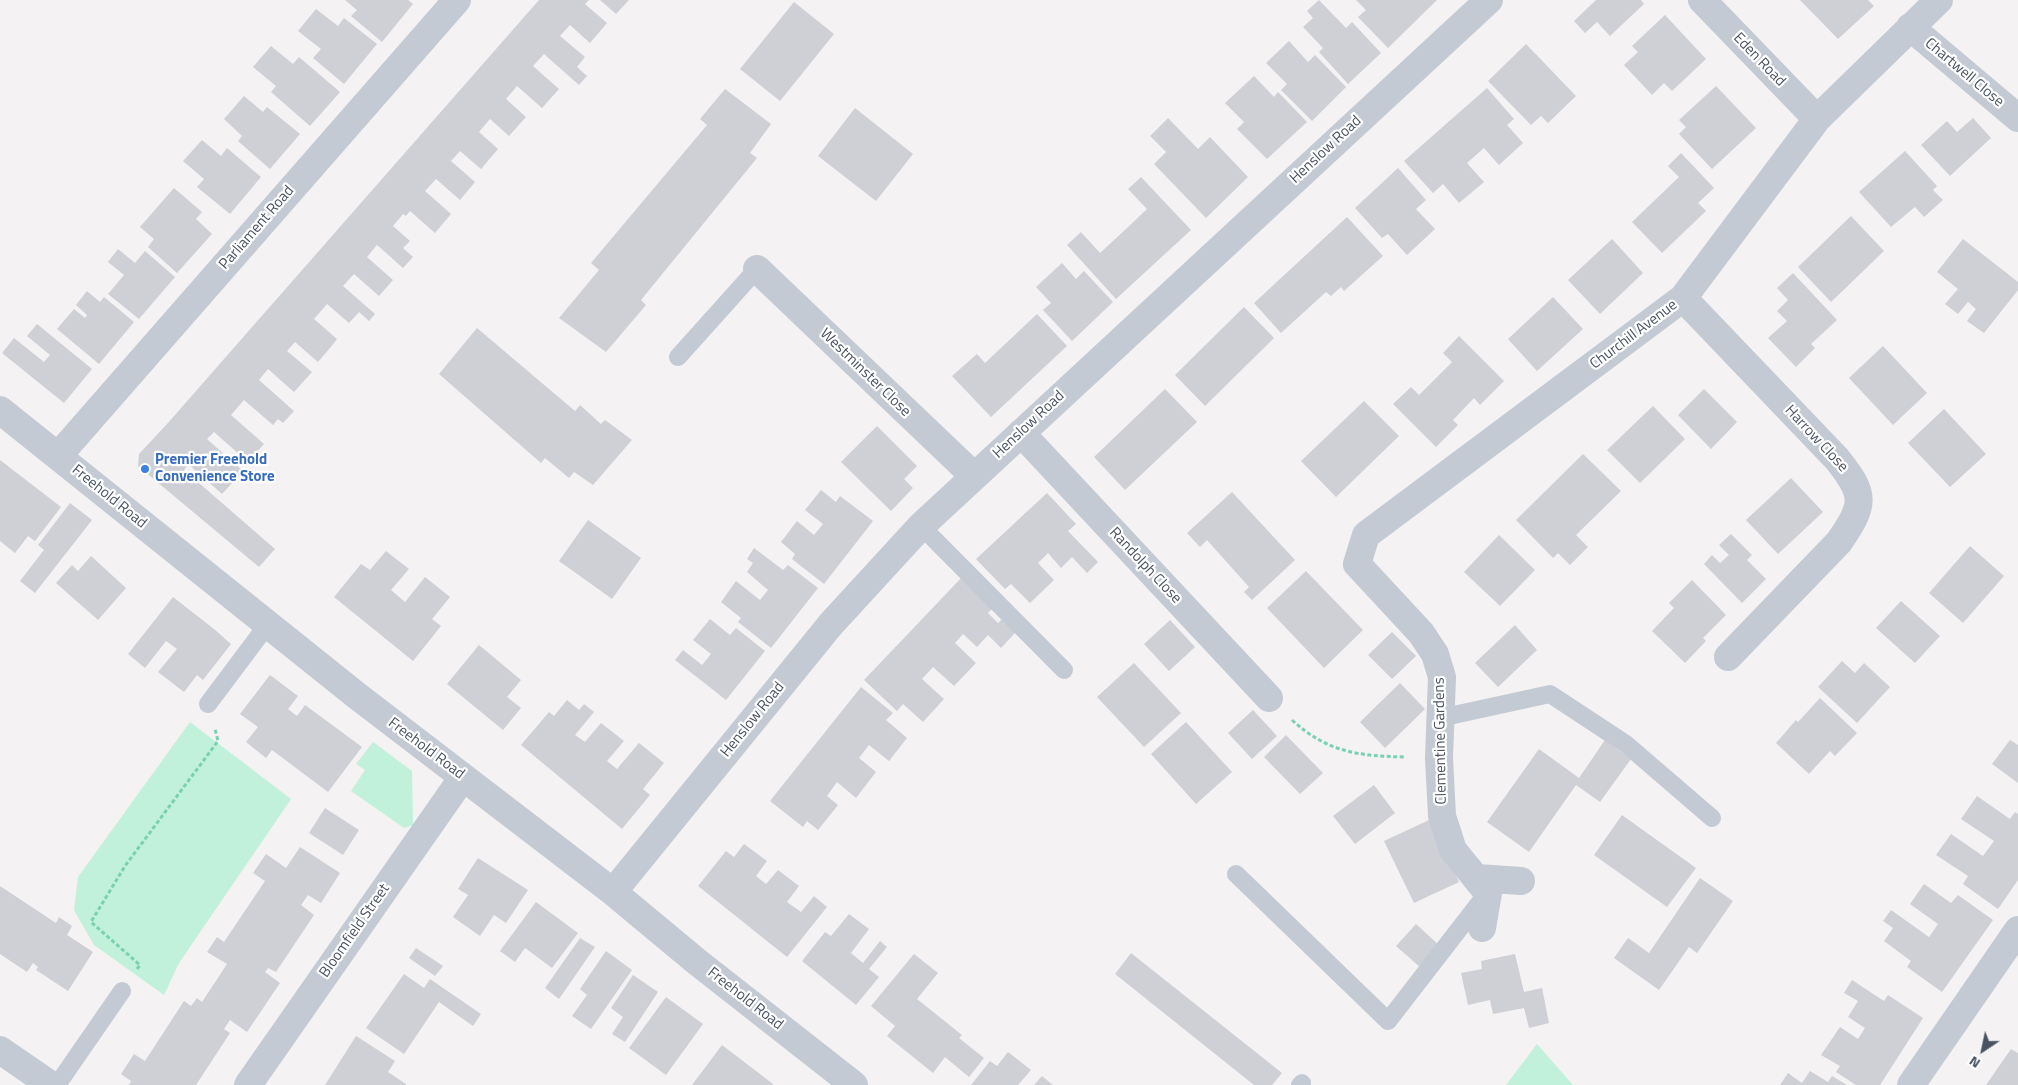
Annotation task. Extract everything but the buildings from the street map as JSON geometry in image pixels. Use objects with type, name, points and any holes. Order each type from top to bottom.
[{"type":"street","name":"Parliament Road","points":[[58,456],[457,0]]},
{"type":"street","name":"Henslow Road","points":[[613,892],[831,624],[920,526],[1489,0]]},
{"type":"street","name":"Eden Road","points":[[1702,0],[1817,119]]},
{"type":"street","name":"Churchill Avenue","points":[[1366,535],[1683,298],[1817,119],[1939,0]]},
{"type":"street","name":"Chartwell Close","points":[[1910,27],[2018,118]]},
{"type":"street","name":"Westminster Close","points":[[757,269],[974,476]]},
{"type":"street","name":"Harrow Close","points":[[1683,298],[1837,459],[1853,479],[1860,499],[1854,520],[1839,542],[1728,657]]},
{"type":"street","name":"Freehold Road","points":[[0,410],[356,695],[613,892],[696,961],[854,1085]]},
{"type":"street","name":"Randolph Close","points":[[1021,433],[1269,698]]},
{"type":"street","name":"Clementine Gardens","points":[[1366,535],[1356,564],[1421,633],[1435,654],[1442,676],[1439,758],[1442,816],[1453,850],[1482,886]]},
{"type":"street","name":"Bloomfield Street","points":[[248,1085],[463,777]]},
{"type":"street","points":[[1482,928],[1482,886],[1522,881]]},
{"type":"street","points":[[1911,1085],[2018,930]]},
{"type":"street","points":[[0,1050],[51,1085]]},
{"type":"lane","points":[[678,357],[757,269]]},
{"type":"lane","points":[[920,526],[1064,670]]},
{"type":"lane","points":[[208,704],[268,624]]},
{"type":"lane","points":[[1440,718],[1550,694],[1626,744],[1712,818]]},
{"type":"lane","points":[[1236,874],[1388,1021],[1482,886]]},
{"type":"lane","points":[[57,1085],[122,990]]},
{"type":"path","points":[[1269,698],[1301,728],[1339,750],[1370,757],[1439,758]]},
{"type":"path","points":[[122,990],[140,964],[91,922],[125,866],[218,741],[208,704]]},
{"type":"green space","points":[[190,722],[291,799],[179,963],[164,995],[94,945],[74,910],[78,877]]},
{"type":"green space","points":[[373,742],[412,771],[413,825],[404,828],[351,791],[365,770],[356,764]]},
{"type":"green space","points":[[1537,1044],[1573,1085],[1506,1085]]},
{"type":"place","name":"Premier Freehold Convenience Store","points":[[145,469]]}]
